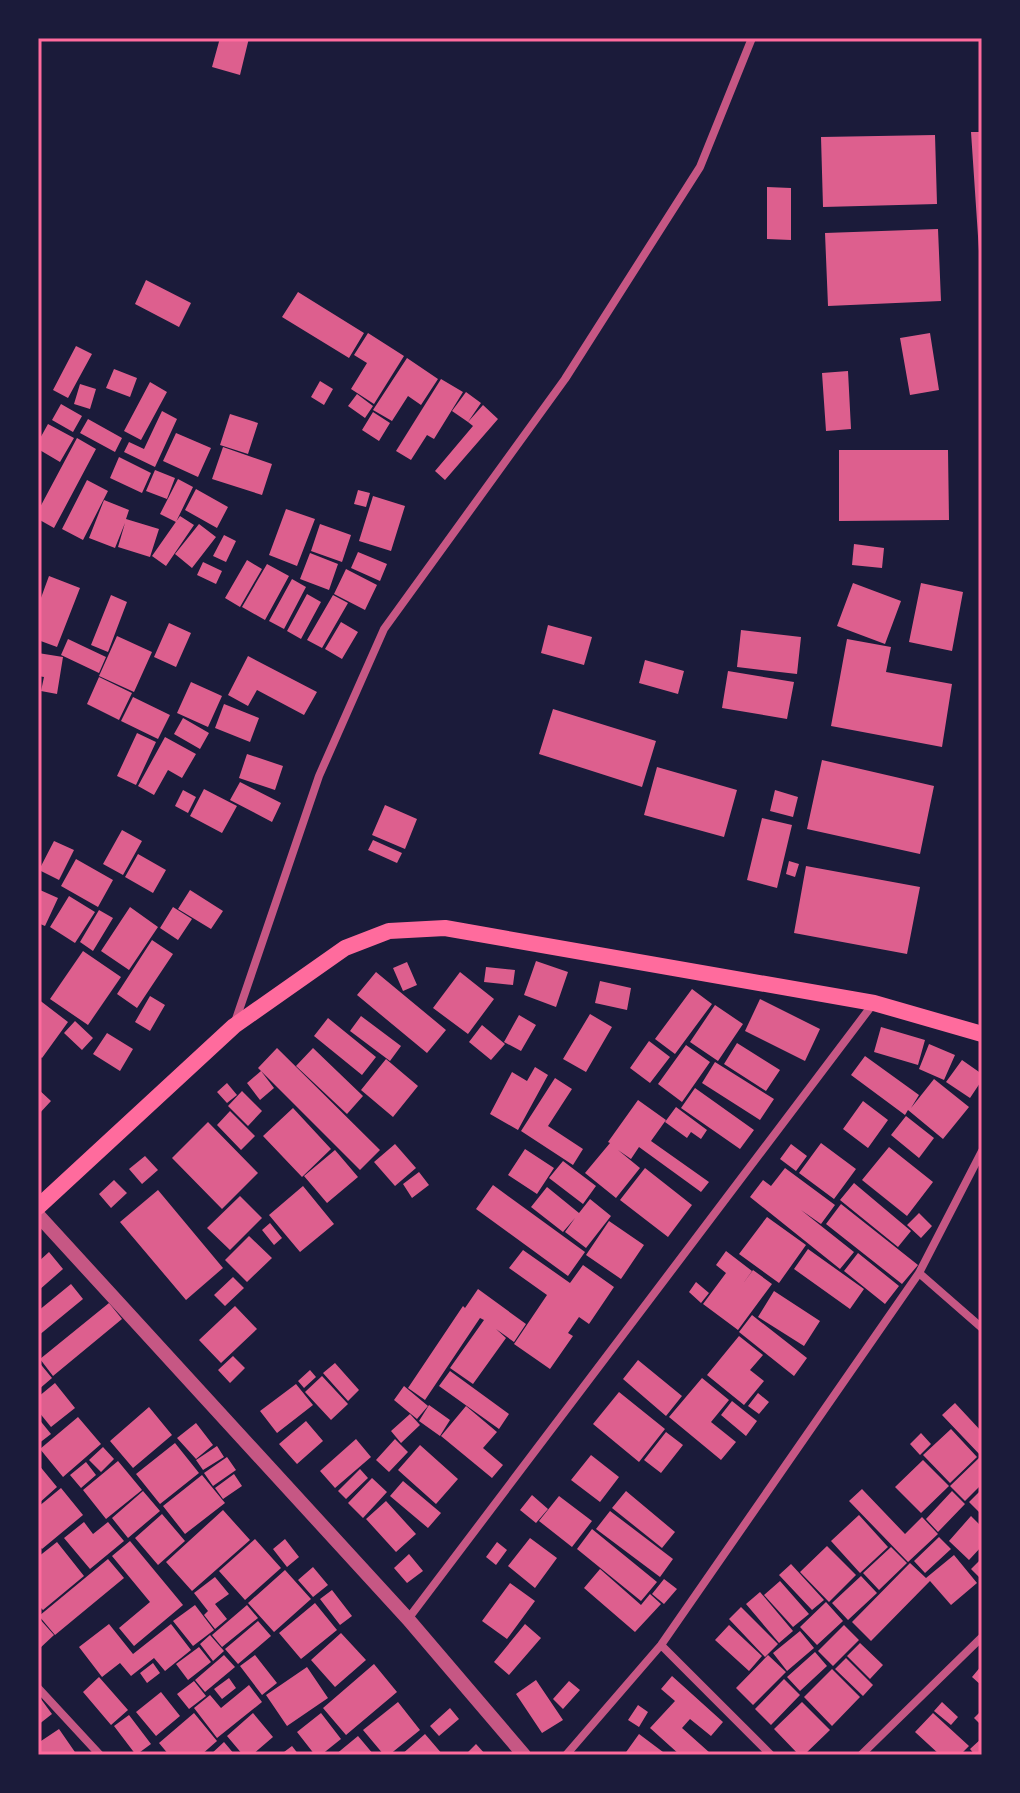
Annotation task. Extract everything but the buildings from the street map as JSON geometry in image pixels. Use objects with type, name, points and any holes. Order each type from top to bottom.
[{"type":"main road","points":[[38,1207],[234,1026],[345,948],[389,931],[445,928],[874,1003],[982,1034]]},
{"type":"street","points":[[234,1026],[319,776],[384,629],[565,379],[700,167],[752,38]]},
{"type":"street","points":[[408,1619],[874,1003]]},
{"type":"street","points":[[566,1755],[661,1645],[919,1273],[982,1151]]},
{"type":"street","points":[[38,1215],[408,1619],[524,1755]]},
{"type":"street","points":[[919,1273],[982,1328]]},
{"type":"street","points":[[861,1755],[982,1637]]},
{"type":"street","points":[[661,1645],[771,1755]]},
{"type":"street","points":[[38,1688],[100,1755]]}]
